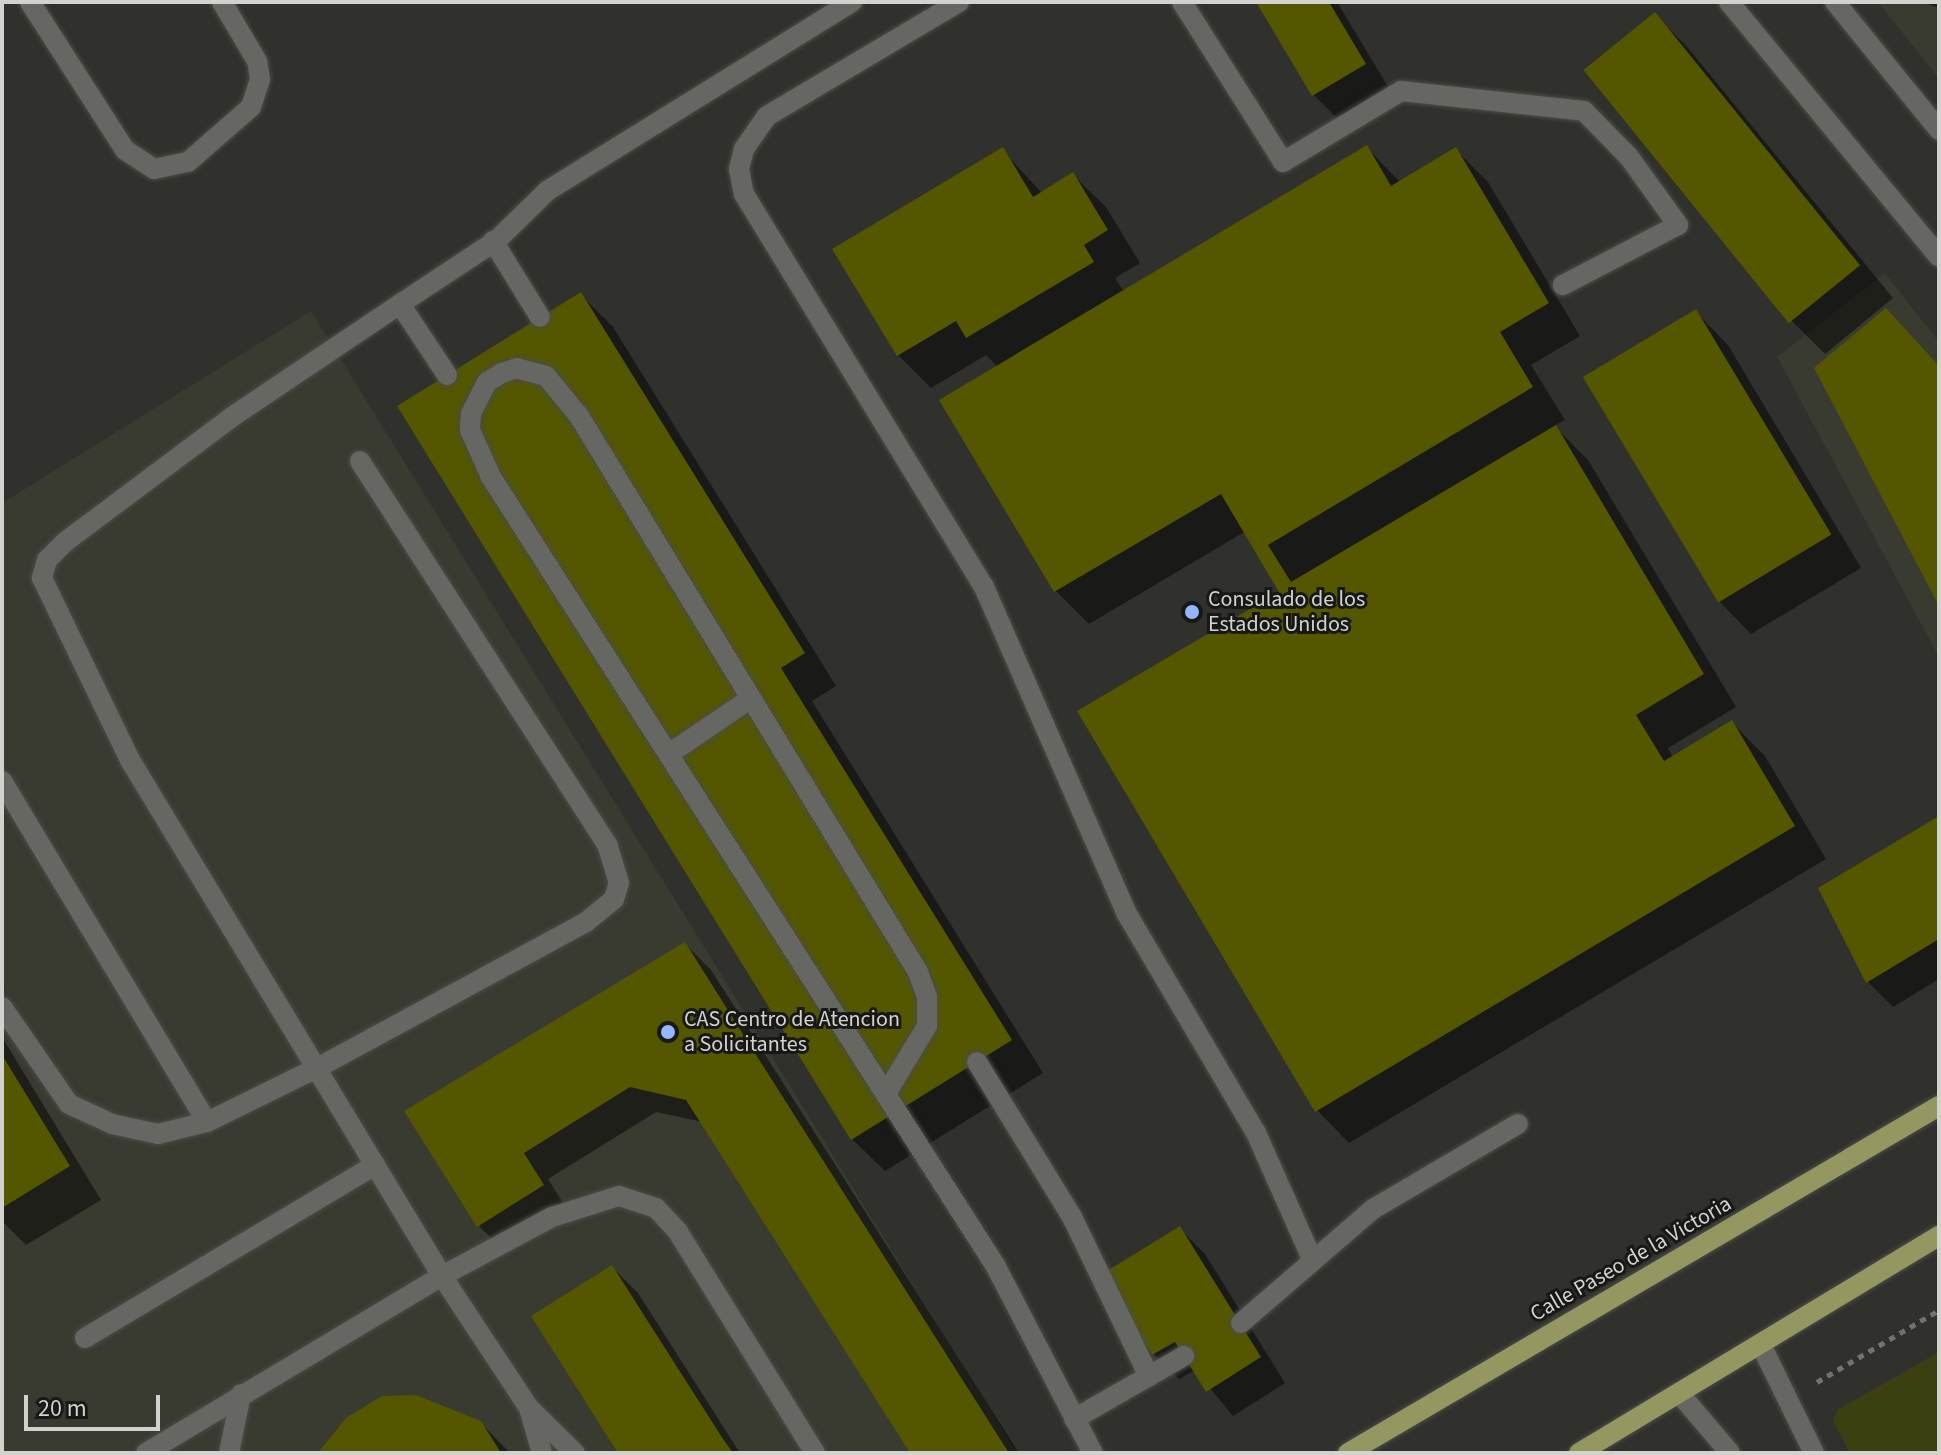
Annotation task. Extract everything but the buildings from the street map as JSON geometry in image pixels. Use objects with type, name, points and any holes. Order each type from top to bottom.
[{"type":"main road","name":"Calle Paseo de la Victoria","points":[[1348,1453],[1939,1106]]},
{"type":"main road","points":[[1579,1453],[1939,1236]]},
{"type":"street","points":[[30,2],[125,150],[154,169],[188,162],[251,107],[260,79],[257,61],[222,2]]},
{"type":"street","points":[[575,1453],[529,1408],[442,1276],[319,1067],[130,760],[42,578],[47,560],[66,541],[232,417],[493,241],[547,191],[852,2]]},
{"type":"street","points":[[959,2],[767,116],[744,149],[739,169],[744,194],[984,587],[1127,914],[1256,1133],[1313,1261]]},
{"type":"street","points":[[1182,2],[1283,162],[1401,91],[1584,111],[1629,157],[1678,225],[1563,285]]},
{"type":"street","points":[[1729,2],[1939,257]]},
{"type":"street","points":[[1835,2],[1939,130]]},
{"type":"street","points":[[493,241],[540,317]]},
{"type":"street","points":[[400,304],[447,375]]},
{"type":"street","points":[[887,1092],[927,1026],[923,985],[561,392],[546,376],[517,368],[487,382],[471,414],[477,451],[995,1265],[1093,1453]]},
{"type":"street","points":[[2,1007],[69,1104],[112,1124],[158,1134],[207,1122],[319,1067],[586,922],[614,899],[619,883],[608,846],[360,461]]},
{"type":"street","points":[[669,754],[750,699]]},
{"type":"street","points":[[2,781],[207,1122]]},
{"type":"street","points":[[977,1062],[1072,1217],[1149,1376]]},
{"type":"street","points":[[1241,1323],[1373,1209],[1518,1124]]},
{"type":"street","points":[[85,1338],[375,1165]]},
{"type":"street","points":[[146,1453],[442,1276],[552,1217],[598,1199],[639,1199],[678,1232],[815,1453]]},
{"type":"street","points":[[1761,1345],[1814,1453]]},
{"type":"street","points":[[1074,1419],[1184,1356]]},
{"type":"street","points":[[229,1453],[241,1394]]},
{"type":"street","points":[[1680,1394],[1730,1453]]},
{"type":"street","points":[[529,1408],[542,1453]]},
{"type":"shaded area","points":[[1878,2],[1939,2],[1939,79]]},
{"type":"shaded area","points":[[1885,273],[1939,342],[1939,657],[1777,357]]},
{"type":"shaded area","points":[[311,311],[1017,1453],[2,1453],[2,503]]},
{"type":"green space","points":[[1939,1352],[1939,1453],[1850,1453],[1833,1422],[1837,1410]]},
{"type":"place","name":"Consulado de los Estados Unidos","points":[[1192,612]]},
{"type":"place","name":"CAS Centro de Atencion a Solicitantes","points":[[668,1032]]}]
